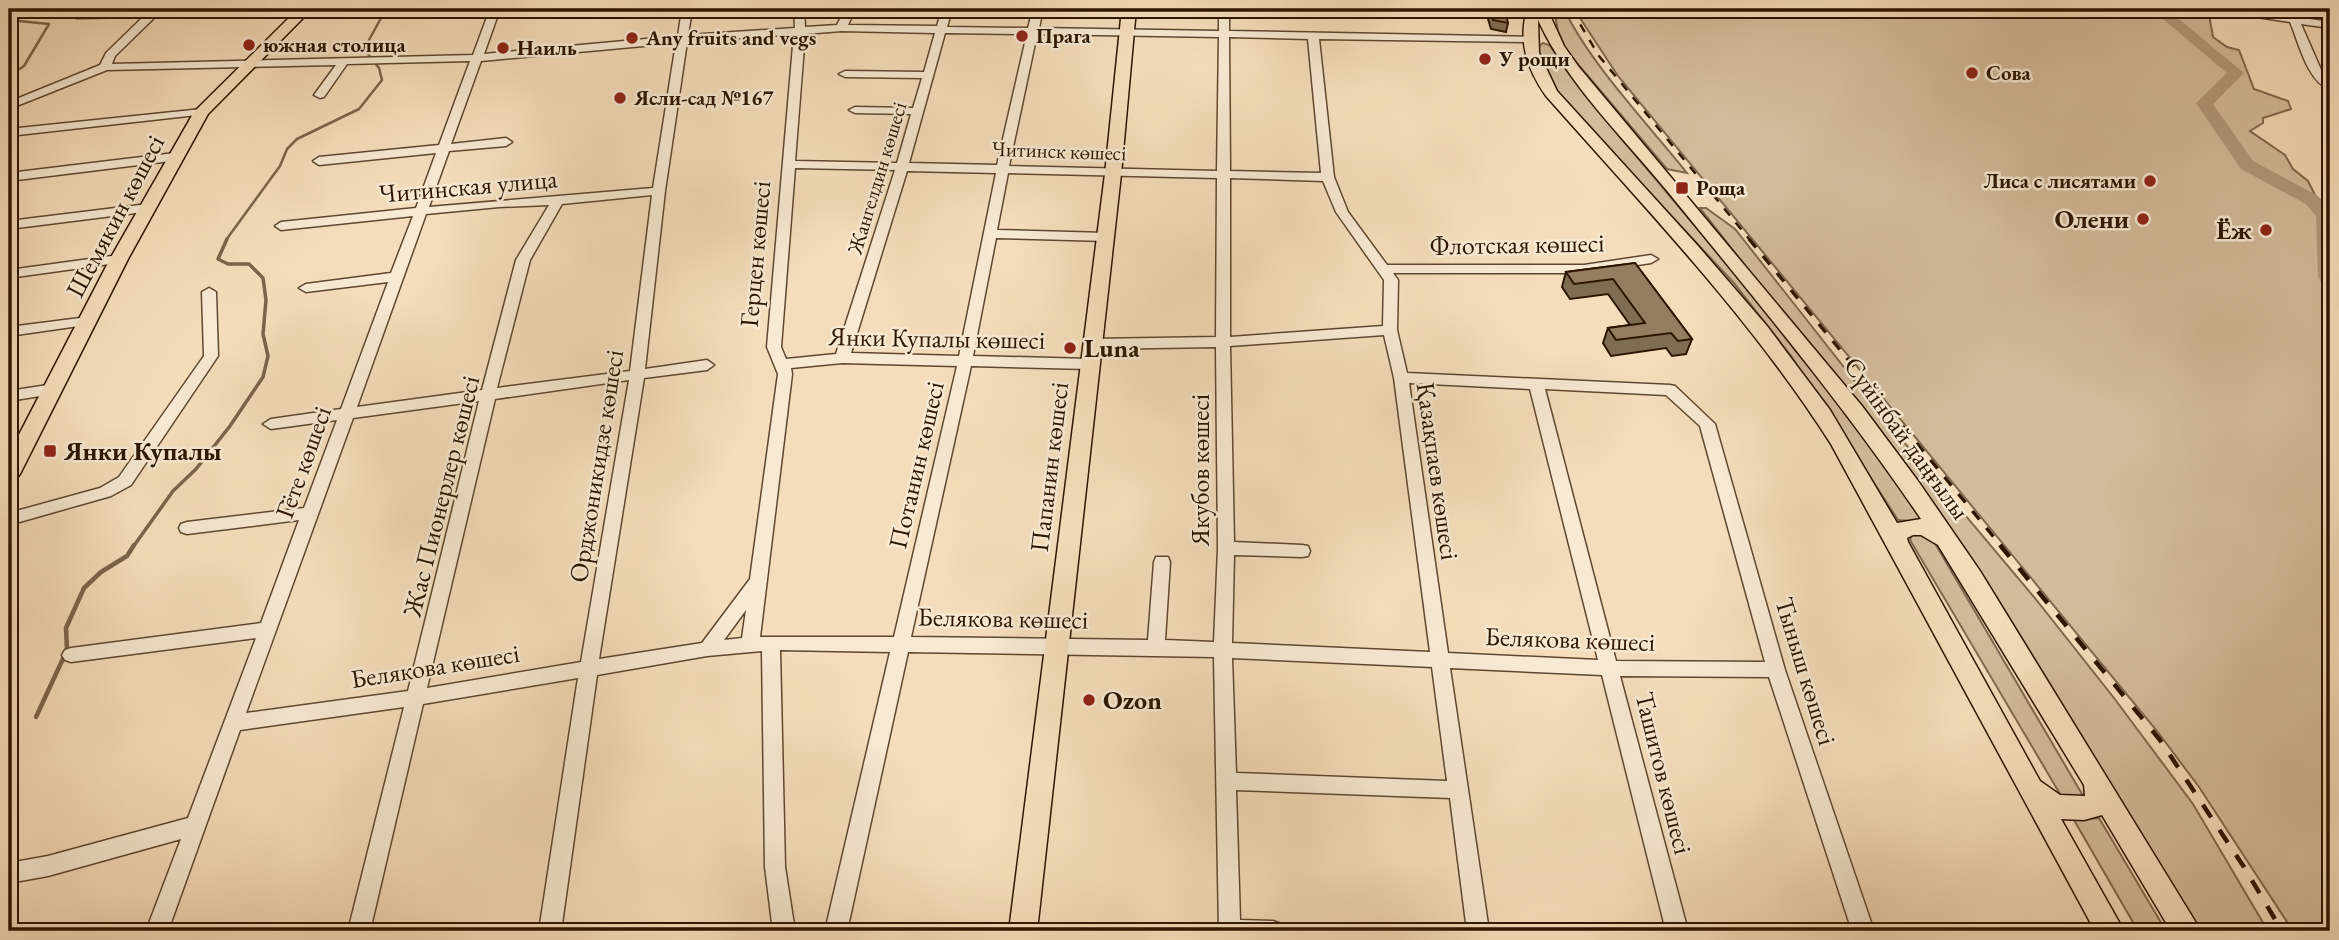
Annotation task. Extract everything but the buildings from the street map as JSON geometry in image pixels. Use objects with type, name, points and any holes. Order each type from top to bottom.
[{"type":"main road","name":"Папанин көшесі","points":[[1023,931],[1113,174],[1129,9]]},
{"type":"main road","name":"Сүйінбай даңғылы","points":[[1534,9],[1530,39],[1531,57],[1551,93],[1660,209],[1774,346],[1843,447],[2110,931]]},
{"type":"main road","name":"Сүйінбай даңғылы","points":[[1540,9],[1557,46],[1573,69],[1855,411],[1948,542],[2187,931]]},
{"type":"main road","name":"Шемякин көшесі","points":[[11,468],[119,260],[202,112],[304,10]]},
{"type":"main road","points":[[1897,544],[1896,535],[1901,529],[1912,526],[1931,530],[1948,542]]},
{"type":"main road","points":[[2026,783],[2040,798],[2059,808],[2078,811],[2093,806],[2099,795],[2096,780]]},
{"type":"street","name":"Гёте көшесі","points":[[157,931],[495,9]]},
{"type":"street","name":"Орджоникидзе көшесі","points":[[550,931],[589,667],[637,374],[659,191],[687,9]]},
{"type":"street","name":"Герцен көшесі","points":[[750,644],[785,374],[774,347],[800,30],[799,9]]},
{"type":"street","points":[[841,28],[850,9]]},
{"type":"street","name":"Жангелдин көшесі","points":[[842,358],[902,167],[947,9]]},
{"type":"street","name":"Потанин көшесі","points":[[836,931],[964,362],[1038,9]]},
{"type":"street","name":"Якубов көшесі","points":[[1224,9],[1223,342],[1226,548],[1223,649],[1230,930]]},
{"type":"street","points":[[2224,9],[2330,24]]},
{"type":"street","points":[[69,11],[76,15],[155,11],[304,10]]},
{"type":"street","points":[[105,67],[110,55],[155,11]]},
{"type":"street","points":[[2294,20],[2317,73],[2330,87]]},
{"type":"street","points":[[9,106],[105,67],[478,58],[682,39],[841,28],[1530,39]]},
{"type":"street","name":"Қазақпаев көшесі","points":[[1313,35],[1328,177],[1342,212],[1391,279],[1390,330],[1401,378],[1478,931]]},
{"type":"street","points":[[320,95],[343,63]]},
{"type":"street","points":[[845,74],[927,75]]},
{"type":"street","points":[[855,110],[917,111]]},
{"type":"street","points":[[9,134],[202,112]]},
{"type":"street","points":[[319,161],[506,142]]},
{"type":"street","points":[[9,177],[175,157]]},
{"type":"street","name":"Читинск көшесі","points":[[788,164],[1113,174],[1328,177]]},
{"type":"street","name":"Читинская улица","points":[[281,226],[499,203],[558,201],[659,191]]},
{"type":"street","name":"Жас Пионерлер көшесі","points":[[359,931],[523,260],[558,201]]},
{"type":"street","points":[[9,225],[148,208]]},
{"type":"street","points":[[989,234],[1105,237]]},
{"type":"street","name":"Флотская көшесі","points":[[1384,269],[1584,269],[1651,259]]},
{"type":"street","points":[[9,274],[119,260]]},
{"type":"street","points":[[306,288],[396,277]]},
{"type":"street","points":[[9,519],[105,492],[125,481],[211,356],[209,292]]},
{"type":"street","points":[[9,332],[88,321]]},
{"type":"street","name":"Янки Купалы көшесі","points":[[783,364],[842,358],[964,362],[1390,330]]},
{"type":"street","points":[[271,424],[707,365]]},
{"type":"street","points":[[1401,378],[1536,384]]},
{"type":"street","name":"Тыныш көшесі","points":[[1536,384],[1670,390],[1707,424],[1776,670],[1863,931]]},
{"type":"street","name":"Ташитов көшесі","points":[[1536,384],[1677,931]]},
{"type":"street","points":[[9,396],[54,389]]},
{"type":"street","points":[[187,528],[311,513]]},
{"type":"street","points":[[1226,548],[1302,551]]},
{"type":"street","points":[[1156,647],[1162,562]]},
{"type":"street","points":[[707,649],[756,582]]},
{"type":"street","points":[[71,655],[269,629]]},
{"type":"street","points":[[771,643],[775,867],[784,931]]},
{"type":"street","name":"Белякова көшесі","points":[[234,723],[707,649],[771,643],[1156,647],[1609,668],[1776,670]]},
{"type":"street","points":[[1227,781],[1459,790]]},
{"type":"street","points":[[9,873],[48,866],[197,825]]},
{"type":"street","points":[[1230,930],[1273,931]]},
{"type":"shaded area","points":[[1554,9],[1564,9],[1604,73],[1687,173],[1667,169],[1565,49]]},
{"type":"shaded area","points":[[1574,9],[2208,9],[2213,37],[2227,47],[2239,50],[2254,89],[2288,101],[2291,109],[2263,118],[2263,123],[2250,131],[2285,155],[2293,169],[2308,181],[2318,201],[2330,207],[2330,261],[2327,266],[2330,281],[2330,931],[2293,931],[2199,787],[2157,731],[1618,76]]},
{"type":"shaded area","points":[[1543,43],[1549,45],[1621,138],[1807,359],[1924,522],[1898,520],[1791,356],[1733,282],[1551,87],[1539,59],[1538,47]]},
{"type":"shaded area","points":[[1700,208],[1706,208],[1735,229],[1892,428],[2034,597],[2114,698],[2193,804],[2268,931],[2200,931],[2000,603],[1933,506]]},
{"type":"shaded area","points":[[1923,532],[1933,540],[2082,794],[2078,804],[2063,799],[1910,540],[1913,533]]},
{"type":"shaded area","points":[[2099,818],[2166,931],[2138,931],[2074,820]]},
{"type":"waterway","points":[[226,240],[280,166],[287,149],[297,139],[359,109],[382,80],[379,68],[364,49],[386,9]]},
{"type":"waterway","points":[[2158,9],[2236,73],[2204,103],[2247,165],[2312,200],[2325,215],[2330,281]]},
{"type":"waterway","points":[[9,20],[49,24],[24,66],[9,76]]},
{"type":"waterway","points":[[133,547],[173,491],[196,469],[230,426],[263,377],[268,356],[263,334],[266,300],[263,278],[249,264],[228,264],[218,259],[227,239]]},
{"type":"waterway","points":[[36,717],[67,650],[66,628],[84,588],[101,572],[127,556],[134,545]]},
{"type":"railway","points":[[1571,9],[1599,56],[1750,240]]},
{"type":"railway","points":[[1749,239],[2002,547]]},
{"type":"railway","points":[[2000,545],[2160,740],[2244,867],[2282,931]]},
{"type":"place","name":"Прага","points":[[1022,36]]},
{"type":"place","name":"Any fruits and vegs","points":[[632,38]]},
{"type":"place","name":"южная столица","points":[[249,45]]},
{"type":"place","name":"Наиль","points":[[503,48]]},
{"type":"place","name":"У рощи","points":[[1485,59]]},
{"type":"place","name":"Сова","points":[[1972,73]]},
{"type":"place","name":"Ясли-сад №167","points":[[620,98]]},
{"type":"place","name":"Лиса с лисятами","points":[[2150,181]]},
{"type":"place","name":"Роща","points":[[1682,188]]},
{"type":"place","name":"Олени","points":[[2143,219]]},
{"type":"place","name":"Ёж","points":[[2266,230]]},
{"type":"place","name":"Luna","points":[[1070,348]]},
{"type":"place","name":"Янки Купалы","points":[[50,451]]},
{"type":"place","name":"Ozon","points":[[1089,700]]}]
